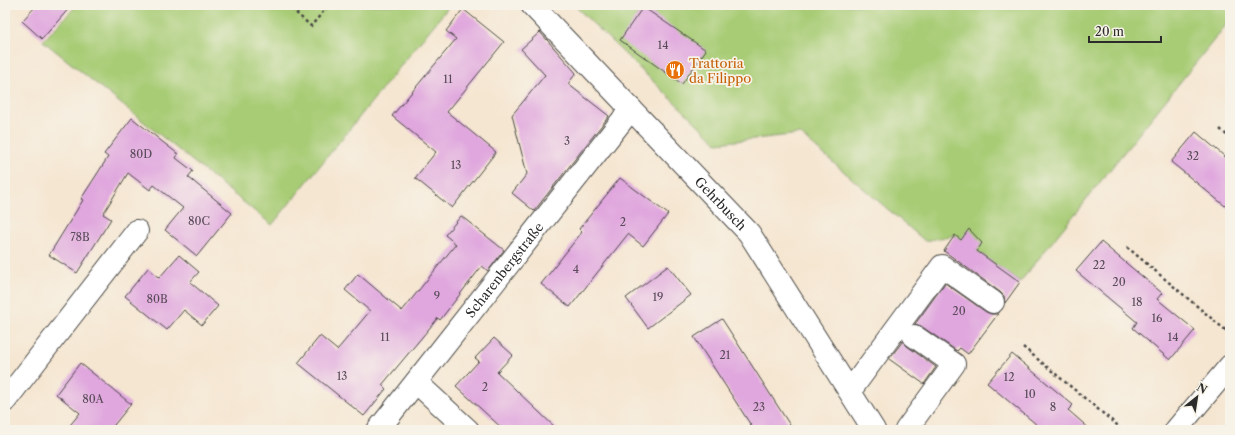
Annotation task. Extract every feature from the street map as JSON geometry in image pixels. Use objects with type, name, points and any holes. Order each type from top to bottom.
[{"type":"street","name":"Gehrbusch","points":[[532,5],[749,233],[874,430]]},
{"type":"street","name":"Scharenbergstraße","points":[[378,430],[417,383],[631,110]]},
{"type":"street","points":[[5,401],[137,231]]},
{"type":"street","points":[[850,391],[942,266],[993,302]]},
{"type":"street","points":[[906,430],[954,364],[914,336]]},
{"type":"street","points":[[1176,430],[1230,366]]},
{"type":"street","points":[[417,383],[468,430]]},
{"type":"path","points":[[287,5],[311,26],[329,5]]},
{"type":"path","points":[[1220,129],[1230,138]]},
{"type":"path","points":[[1127,247],[1230,334]]},
{"type":"path","points":[[1023,347],[1123,430]]},
{"type":"green space","points":[[77,5],[450,5],[272,225],[43,41]]},
{"type":"green space","points":[[574,5],[1230,5],[1230,20],[1020,282],[955,235],[925,241],[800,134],[717,143]]},
{"type":"building","points":[[37,5],[72,5],[42,39],[22,21]]},
{"type":"building","points":[[643,7],[706,50],[682,84],[620,40]]},
{"type":"building","points":[[463,9],[504,42],[447,112],[496,152],[452,208],[415,178],[436,152],[392,116],[456,39],[446,31]]},
{"type":"building","points":[[540,32],[576,73],[568,84],[609,116],[534,211],[512,193],[527,174],[512,115],[545,75],[521,49]]},
{"type":"building","points":[[132,118],[178,154],[176,158],[193,171],[188,177],[232,213],[197,256],[165,230],[183,208],[154,185],[150,190],[128,173],[103,214],[111,219],[77,273],[49,255],[83,200],[81,199],[108,157],[104,154]]},
{"type":"building","points":[[1196,132],[1230,161],[1230,210],[1171,162]]},
{"type":"building","points":[[620,178],[668,214],[643,246],[628,234],[570,307],[541,284],[582,232],[579,229]]},
{"type":"building","points":[[461,216],[504,250],[488,271],[482,266],[440,320],[438,318],[382,385],[386,389],[364,416],[298,363],[320,336],[337,350],[370,311],[345,290],[358,274],[402,311],[456,244],[445,235]]},
{"type":"building","points":[[969,229],[982,243],[977,251],[1020,282],[1005,303],[1004,296],[1000,292],[944,251],[955,235],[961,240]]},
{"type":"building","points":[[1101,242],[1162,293],[1157,299],[1195,330],[1170,360],[1133,328],[1137,322],[1076,271]]},
{"type":"building","points":[[179,255],[199,272],[190,282],[218,306],[202,325],[184,310],[167,330],[125,296],[148,268],[159,278]]},
{"type":"building","points":[[668,266],[691,295],[648,328],[626,298]]},
{"type":"building","points":[[945,283],[986,312],[998,314],[968,354],[960,348],[957,351],[921,326],[915,324]]},
{"type":"building","points":[[722,319],[793,430],[754,430],[694,337]]},
{"type":"building","points":[[494,338],[513,355],[497,372],[558,430],[504,430],[456,386],[479,361],[475,358]]},
{"type":"building","points":[[903,341],[907,346],[936,367],[924,384],[889,359]]},
{"type":"building","points":[[1012,354],[1073,405],[1068,410],[1091,430],[1043,430],[987,383]]},
{"type":"building","points":[[80,363],[131,404],[110,430],[66,430],[80,413],[56,394]]},
{"type":"place","name":"Trattoria da Filippo","points":[[675,70]]}]
